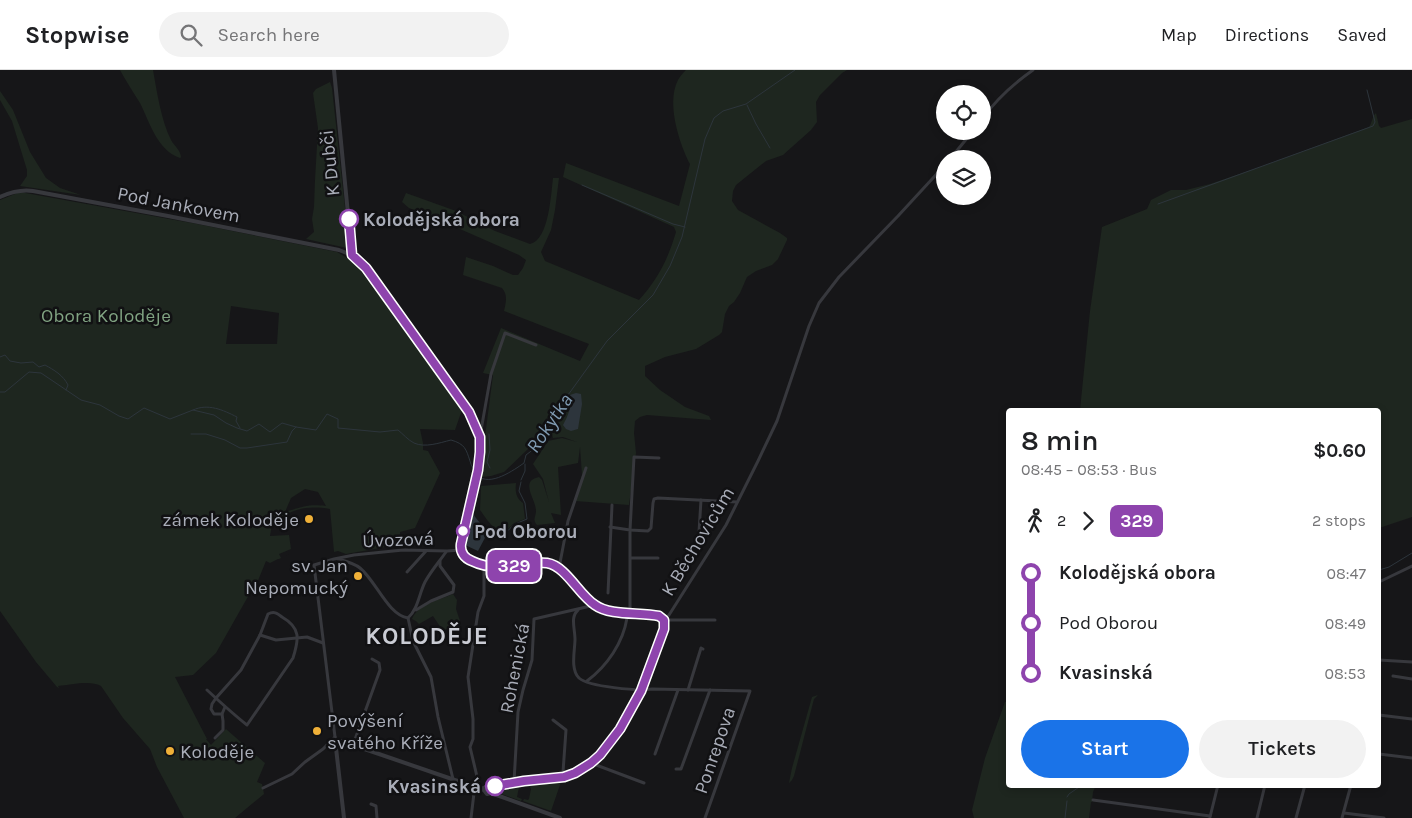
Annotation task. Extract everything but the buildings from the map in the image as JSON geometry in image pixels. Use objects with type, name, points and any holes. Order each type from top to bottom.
[{"type":"street","name":"K Dubči","points":[[334,70],[352,255]]},
{"type":"street","points":[[991,107],[1010,88],[1033,70]]},
{"type":"street","points":[[957,150],[966,140]]},
{"type":"street","name":"K Běchovicům","points":[[492,786],[564,777],[575,773],[591,763],[608,746],[620,729],[641,691],[664,629],[664,620],[726,525],[777,421],[809,326],[819,303],[839,277],[936,175]]},
{"type":"street","name":"Pod Jankovem","points":[[0,197],[16,191],[33,191],[335,249],[352,255]]},
{"type":"street","points":[[352,255],[366,268],[469,412],[480,437]]},
{"type":"street","points":[[536,345],[505,333],[491,374],[480,437],[478,470],[462,535],[461,550],[466,558],[484,566],[504,567],[553,564],[595,605],[612,612],[630,612],[656,616],[664,620],[715,620]]},
{"type":"street","points":[[630,612],[630,530],[634,457],[659,458]]},
{"type":"street","points":[[559,568],[568,521],[586,468]]},
{"type":"street","points":[[610,527],[648,531],[651,528],[652,503],[658,498],[738,502]]},
{"type":"street","points":[[699,532],[701,500]]},
{"type":"street","points":[[608,593],[612,505]]},
{"type":"street","name":"Úvozová","points":[[324,643],[314,565],[354,555],[403,550],[461,550]]},
{"type":"street","points":[[407,572],[427,550]]},
{"type":"street","points":[[416,610],[418,598],[426,580],[446,551]]},
{"type":"street","points":[[337,558],[358,567],[374,583],[393,610],[408,618]]},
{"type":"street","points":[[631,558],[658,558]]},
{"type":"street","points":[[408,618],[416,610],[431,601],[453,592],[454,585],[440,566],[440,561]]},
{"type":"street","points":[[471,818],[474,792],[479,784],[470,747],[473,719],[468,677],[478,612],[484,596],[484,566]]},
{"type":"street","points":[[1381,581],[1412,566]]},
{"type":"street","name":"Rohenická","points":[[514,782],[518,712],[532,660],[534,619],[595,605]]},
{"type":"street","points":[[578,610],[574,614],[574,668],[579,678],[594,685],[641,691],[652,689],[710,690],[681,769],[676,769]]},
{"type":"street","points":[[207,690],[216,698],[225,707],[247,725],[293,658],[298,638],[295,628],[275,612],[267,617],[260,635],[241,670],[216,698],[212,704],[211,709],[214,714],[222,714]]},
{"type":"street","points":[[408,618],[416,650],[431,677],[438,717],[453,780]]},
{"type":"street","points":[[586,682],[598,672],[615,652],[626,628],[628,618]]},
{"type":"street","points":[[260,635],[276,640],[307,637],[324,643],[335,737],[338,742],[336,748],[344,818]]},
{"type":"street","points":[[688,690],[701,648],[703,648]]},
{"type":"street","points":[[353,745],[380,670],[379,663],[372,659]]},
{"type":"street","points":[[1381,660],[1412,662]]},
{"type":"street","points":[[1393,676],[1412,679]]},
{"type":"street","points":[[655,754],[678,690]]},
{"type":"street","name":"Ponrepova","points":[[705,818],[750,691],[710,690]]},
{"type":"street","points":[[215,738],[223,730],[222,714],[225,707]]},
{"type":"street","points":[[1381,715],[1412,719]]},
{"type":"street","points":[[553,720],[566,730],[562,772],[564,777]]},
{"type":"street","points":[[263,788],[292,774],[335,737]]},
{"type":"street","points":[[338,742],[341,741],[484,789],[487,794],[491,793],[547,816],[560,818]]},
{"type":"street","points":[[1381,754],[1412,758]]},
{"type":"street","points":[[591,763],[644,783]]},
{"type":"street","points":[[484,789],[488,785],[492,786],[493,790],[491,793]]},
{"type":"street","points":[[1093,800],[1210,817],[1217,788]]},
{"type":"street","points":[[1257,818],[1265,788]]},
{"type":"street","points":[[1296,818],[1304,788]]},
{"type":"street","points":[[1342,818],[1350,788]]},
{"type":"street","points":[[372,804],[376,806],[377,818]]},
{"type":"street","points":[[1344,813],[1384,818]]},
{"type":"green space","points":[[120,70],[153,70],[165,124],[171,140],[180,152],[180,158],[165,149],[155,135],[140,103]]},
{"type":"green space","points":[[686,70],[847,70],[820,95],[816,102],[817,122],[811,130],[783,155],[766,161],[736,185],[733,191],[732,201],[738,210],[787,238],[778,259],[772,265],[756,271],[747,277],[740,293],[725,314],[722,332],[719,335],[696,349],[665,357],[645,366],[645,376],[660,390],[685,407],[709,416],[711,420],[647,415],[635,421],[636,453],[629,505],[575,501],[582,475],[580,447],[578,463],[558,467],[561,515],[551,513],[555,523],[537,525],[534,520],[536,511],[529,486],[533,479],[539,477],[542,480],[549,502],[543,479],[533,464],[548,441],[562,438],[577,442],[563,437],[553,438],[549,423],[528,449],[504,472],[482,477],[480,475],[493,375],[483,373],[501,328],[580,361],[589,344],[504,311],[506,296],[502,288],[463,275],[466,257],[513,275],[518,275],[526,260],[519,255],[409,208],[402,202],[406,193],[456,211],[495,231],[530,244],[536,241],[545,226],[553,178],[559,178],[551,230],[541,252],[545,261],[639,300],[652,284],[666,260],[676,232],[674,227],[563,177],[566,163],[679,206],[690,164],[678,134],[673,99],[678,80]]},
{"type":"green space","points":[[330,82],[349,245],[347,248],[306,239],[314,232],[312,219],[318,128],[313,93],[316,89]]},
{"type":"green space","points":[[0,91],[13,110],[30,152],[46,178],[60,188],[81,195],[20,186],[27,176],[27,170],[12,121],[0,100]]},
{"type":"green space","points":[[1376,113],[1381,128],[1412,119],[1412,517],[1381,527],[1381,408],[1080,408],[1090,311],[1102,227],[1147,209],[1151,200],[1171,190],[1186,190],[1210,184],[1369,127]]},
{"type":"green space","name":"Obora Koloděje","points":[[20,192],[337,252],[354,262],[463,407],[455,430],[420,429],[423,450],[428,451],[440,473],[415,528],[400,532],[397,545],[346,554],[338,551],[334,552],[330,509],[306,508],[286,515],[272,524],[270,536],[289,535],[291,549],[279,554],[281,558],[279,559],[270,563],[266,561],[257,583],[216,653],[193,675],[175,677],[206,739],[211,745],[226,729],[265,763],[257,782],[262,784],[264,794],[235,818],[184,818],[157,767],[150,749],[123,718],[101,686],[86,683],[57,687],[36,662],[0,611],[0,200]],"holes":[[[231,306],[279,313],[277,344],[226,344]],[[305,489],[318,492],[326,506],[301,507],[285,512],[291,498]]]},
{"type":"green space","points":[[516,483],[516,494],[523,503],[525,519],[514,523],[505,532],[497,530],[480,510],[481,486]]},
{"type":"green space","points":[[453,594],[457,600],[456,609],[460,621],[443,631],[433,616],[419,624],[412,619],[424,606]]},
{"type":"green space","points":[[818,695],[814,699],[794,776],[789,783],[812,697]]},
{"type":"green space","points":[[1006,702],[1006,788],[1095,788],[1089,818],[974,818],[972,810],[985,758]]},
{"type":"green space","points":[[561,782],[551,811],[523,801],[524,799],[529,799],[530,787],[519,787],[517,797],[522,799],[521,801],[493,791],[494,788],[519,784],[519,786]]},
{"type":"shaded area","points":[[576,393],[581,394],[582,404],[578,429],[571,431],[563,425],[569,411],[569,397]]},
{"type":"shaded area","points":[[472,512],[486,529],[487,534],[478,551],[465,545]]},
{"type":"waterway","name":"Rokytka","points":[[478,476],[483,479],[495,479],[524,463],[526,455],[539,445],[568,395],[607,341],[653,295],[670,266],[682,237],[705,139],[714,118],[723,111],[746,104],[795,70]]},
{"type":"waterway","points":[[1158,204],[1373,126],[1375,122],[1367,90]]},
{"type":"waterway","points":[[747,105],[770,148]]},
{"type":"waterway","points":[[582,185],[673,224],[685,227]]},
{"type":"waterway","points":[[0,357],[5,355],[10,361],[21,363],[33,362],[39,367],[45,365],[64,378],[68,385],[66,390]]},
{"type":"waterway","name":"Rokytka","points":[[0,392],[5,392],[29,372],[41,373],[81,400],[100,405],[128,419],[144,408],[170,419],[193,410],[214,415],[226,423],[247,431],[259,424],[270,432],[282,423],[316,430],[327,414],[338,419],[338,428],[380,432],[398,430],[412,442],[423,445],[451,440],[459,443],[467,453],[476,473]]},
{"type":"waterway","points":[[193,410],[204,407],[221,410],[237,417],[236,421],[240,428]]},
{"type":"waterway","points":[[191,434],[206,434],[225,440],[240,448],[247,448],[287,442],[296,427]]},
{"type":"waterway","points":[[489,434],[490,450],[487,462],[490,468]]},
{"type":"waterway","points":[[521,480],[525,471],[525,464]]},
{"type":"waterway","points":[[486,529],[492,529],[502,534],[506,533],[515,524],[527,519],[525,503],[519,491],[521,482]]},
{"type":"waterway","points":[[1381,569],[1389,567],[1412,553]]},
{"type":"waterway","points":[[1067,797],[1078,788]]},
{"type":"waterway","points":[[1065,818],[1067,801]]},
{"type":"bus line","name":"329","points":[[349,219],[352,255],[366,268],[469,412],[480,437],[478,470],[460,547],[466,558],[489,567],[539,563],[553,564],[595,605],[604,610],[659,616],[665,622],[663,633],[641,691],[620,729],[600,755],[575,773],[564,777],[495,786]]},
{"type":"place","name":"Kolodějská obora","points":[[349,219]]},
{"type":"place","name":"zámek Koloděje","points":[[309,519]]},
{"type":"place","name":"Pod Oborou","points":[[463,531]]},
{"type":"place","name":"sv. Jan Nepomucký","points":[[358,576]]},
{"type":"place","name":"Povýšení svatého Kříže","points":[[317,731]]},
{"type":"place","name":"Koloděje","points":[[170,751]]},
{"type":"place","name":"Kvasinská","points":[[495,786]]},
{"type":"district","name":"KOLODĚJE","points":[[427,636]]}]
